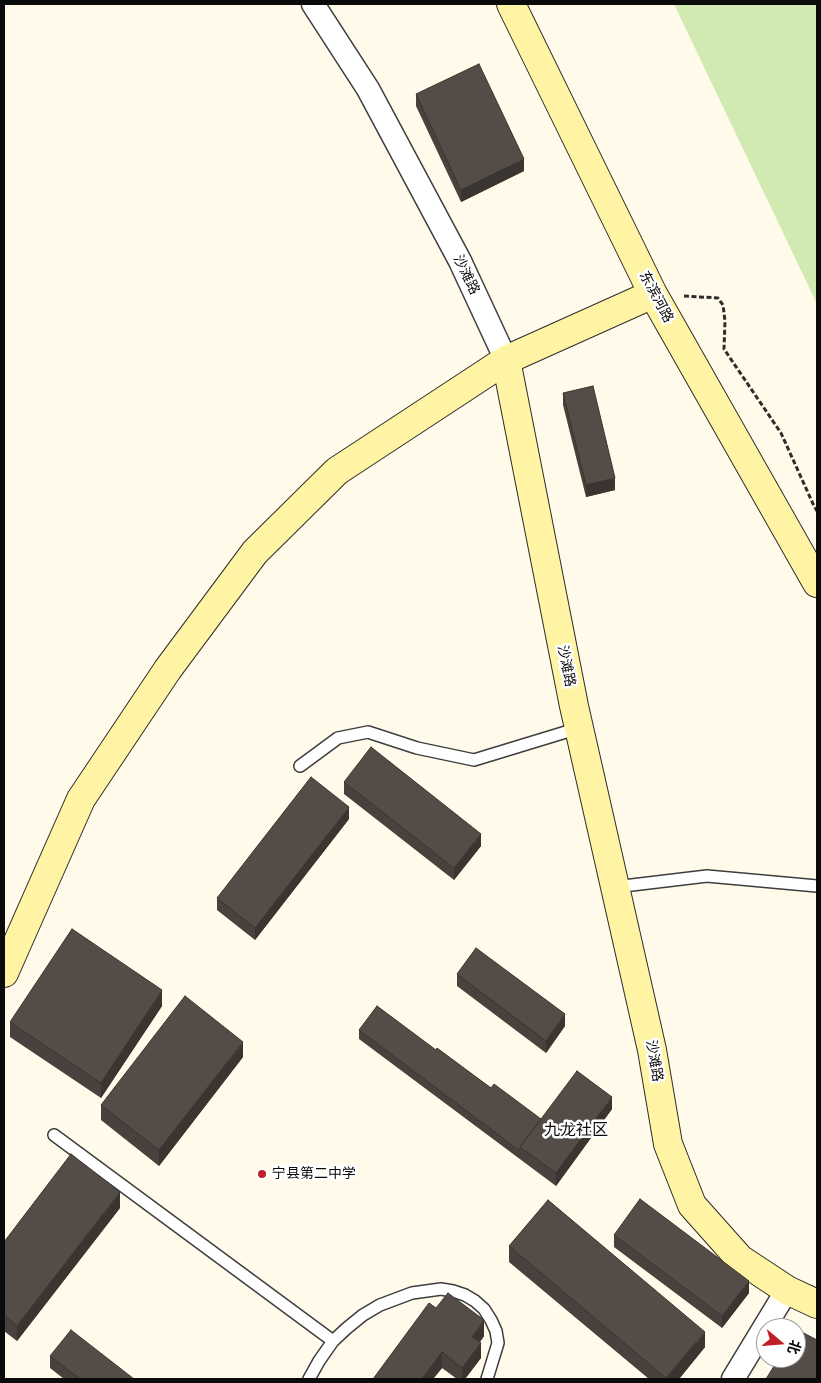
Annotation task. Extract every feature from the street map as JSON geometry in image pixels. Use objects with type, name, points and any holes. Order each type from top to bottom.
[{"type":"main road","name":"东滨河路","points":[[511,4],[654,294],[817,582]]},
{"type":"main road","points":[[4,972],[82,799],[168,669],[255,552],[336,471],[506,360],[654,294]]},
{"type":"main road","name":"沙滩路","points":[[506,360],[579,728],[652,1050],[668,1144],[692,1205],[740,1259],[787,1290],[817,1304]]},
{"type":"street","name":"沙滩路","points":[[313,4],[368,89],[460,261],[506,360]]},
{"type":"street","points":[[733,1379],[787,1290]]},
{"type":"lane","points":[[300,766],[338,738],[368,732],[417,748],[474,760],[579,728]]},
{"type":"lane","points":[[615,887],[707,876],[817,886]]},
{"type":"lane","points":[[54,1135],[333,1341]]},
{"type":"lane","points":[[310,1379],[319,1361],[333,1341],[363,1316],[380,1305],[412,1293],[441,1289],[453,1291],[475,1301],[484,1309],[491,1320],[496,1331],[498,1343],[487,1379]]},
{"type":"path","points":[[654,294],[718,298],[723,305],[725,321],[724,349],[781,433],[817,511]]},
{"type":"green space","points":[[674,4],[817,4],[817,304]]},
{"type":"building","points":[[479,64],[524,159],[461,190],[416,94]]},
{"type":"building","points":[[593,386],[615,478],[586,485],[563,393]]},
{"type":"building","points":[[371,747],[481,834],[454,868],[344,782]]},
{"type":"building","points":[[311,777],[349,807],[255,928],[217,898]]},
{"type":"building","points":[[72,929],[162,990],[101,1083],[10,1022]]},
{"type":"building","points":[[476,948],[565,1014],[546,1041],[457,974]]},
{"type":"building","points":[[185,996],[243,1042],[159,1150],[101,1105]]},
{"type":"building","points":[[377,1006],[491,1088],[494,1084],[541,1119],[520,1147],[520,1151],[359,1030]]},
{"type":"building","points":[[577,1071],[612,1097],[556,1173],[520,1147]]},
{"type":"building","points":[[71,1154],[120,1192],[17,1326],[4,1315],[4,1242]]},
{"type":"building","points":[[640,1199],[749,1281],[722,1316],[614,1235]]},
{"type":"building","points":[[548,1200],[705,1332],[666,1378],[509,1246]]},
{"type":"building","points":[[448,1293],[484,1320],[472,1337],[481,1343],[462,1368],[442,1352],[422,1379],[373,1379],[429,1303],[436,1308]]},
{"type":"building","points":[[71,1330],[134,1379],[80,1379],[50,1356]]},
{"type":"building","points":[[806,1334],[817,1340],[817,1379],[766,1379],[773,1368],[806,1368]]},
{"type":"place","name":"宁县第二中学","points":[[262,1174]]},
{"type":"district","name":"九龙社区","points":[[576,1130]]}]
